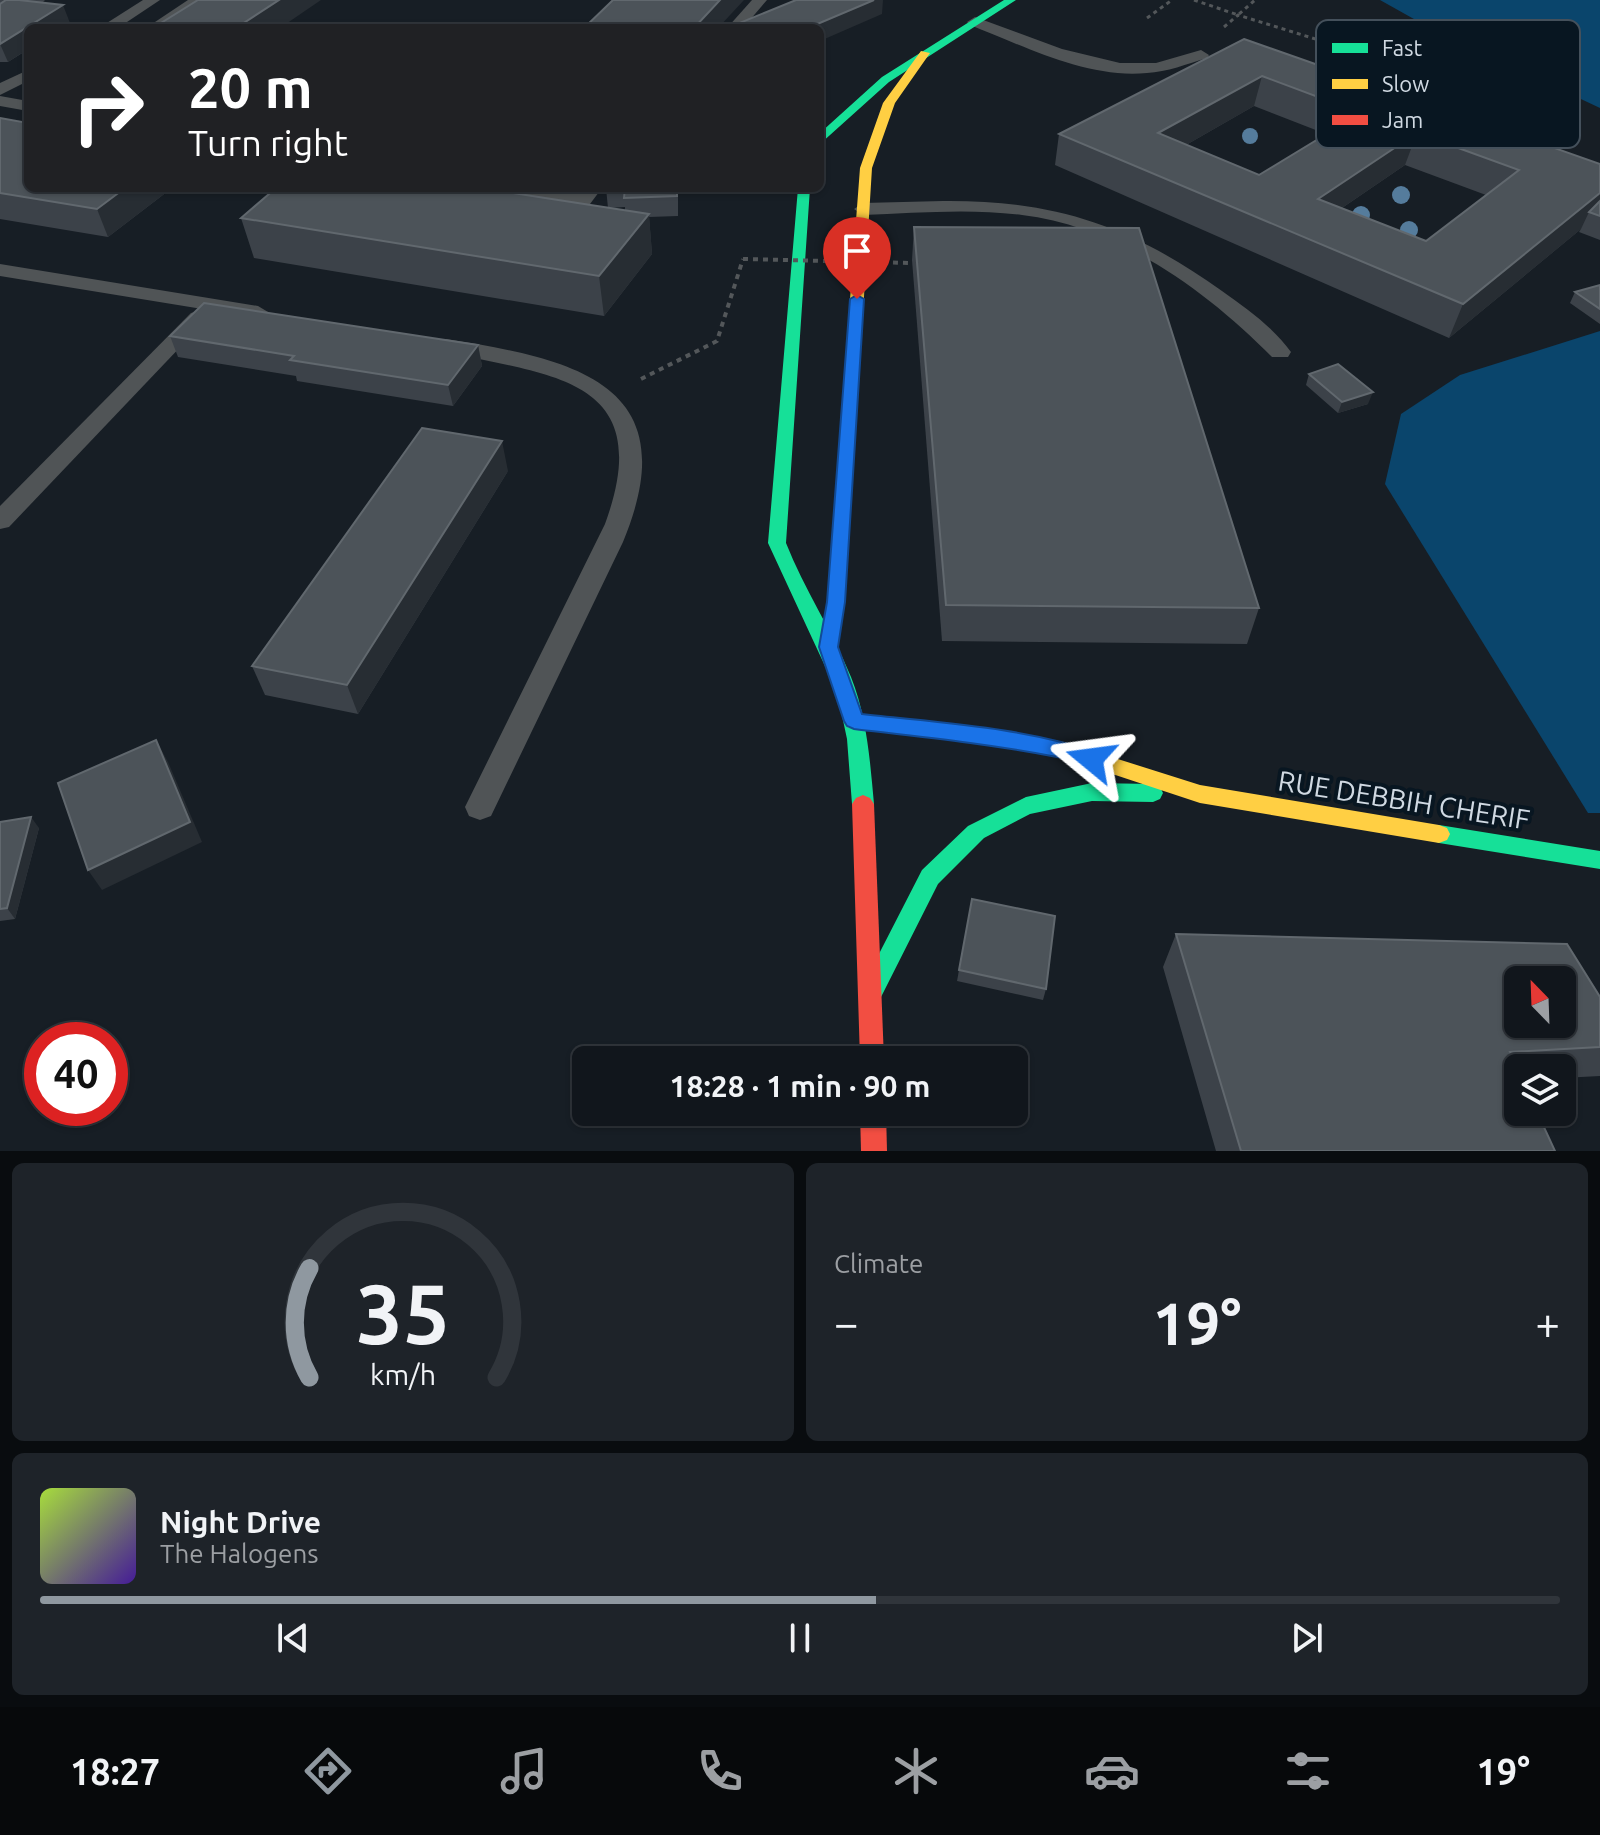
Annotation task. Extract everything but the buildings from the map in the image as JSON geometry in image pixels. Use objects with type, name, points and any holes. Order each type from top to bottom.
[{"type":"main road","points":[[824,135],[840,115],[876,84],[1011,0]]},
{"type":"main road","points":[[829,647],[836,602],[866,168],[889,103],[925,53]]},
{"type":"main road","points":[[804,192],[777,543],[796,593],[829,647],[854,721],[863,788],[872,1046]]},
{"type":"main road","name":"RUE DEBBIH CHERIF","points":[[854,721],[993,737],[1064,750],[1200,794]]},
{"type":"main road","name":"RUE DEBBIH CHERIF","points":[[870,995],[930,877],[976,832],[1026,806],[1092,792],[1200,794],[1600,860]]},
{"type":"main road","points":[[873,1126],[874,1151]]},
{"type":"lane","points":[[114,24],[153,0]]},
{"type":"lane","points":[[160,24],[198,0]]},
{"type":"lane","points":[[739,24],[760,0]]},
{"type":"lane","points":[[975,22],[1079,59],[1106,65],[1142,69],[1201,55]]},
{"type":"lane","points":[[0,92],[24,77]]},
{"type":"lane","points":[[0,92],[24,89]]},
{"type":"lane","points":[[0,101],[24,105]]},
{"type":"lane","points":[[536,192],[583,200],[590,192]]},
{"type":"lane","points":[[863,209],[1025,209],[1090,228],[1158,257],[1236,311],[1280,352]]},
{"type":"lane","points":[[0,270],[287,317]]},
{"type":"lane","points":[[0,521],[210,304]]},
{"type":"lane","points":[[424,341],[543,365],[579,380],[605,397],[626,425],[631,447],[632,469],[622,511],[480,807]]},
{"type":"path","points":[[1147,18],[1172,0]]},
{"type":"path","points":[[1194,0],[1316,39]]},
{"type":"path","points":[[1219,30],[1255,0]]},
{"type":"path","points":[[605,397],[717,341],[743,259],[912,263]]},
{"type":"shaded area","points":[[1380,0],[1600,0],[1600,108],[1580,99],[1580,20],[1416,20]]},
{"type":"shaded area","points":[[1600,331],[1600,813],[1588,813],[1385,484],[1401,414],[1460,375]]},
{"type":"traffic: fast","points":[[824,136],[886,79],[1011,0]]},
{"type":"traffic: fast","points":[[804,192],[777,543],[791,578],[834,660],[846,692],[857,739],[863,804]]},
{"type":"traffic: fast","points":[[871,993],[930,877],[976,832],[1026,806],[1092,792],[1153,793]]},
{"type":"traffic: fast","points":[[1439,834],[1600,860]]},
{"type":"traffic: slow","points":[[829,647],[836,602],[866,168],[889,103],[925,53]]},
{"type":"traffic: slow","points":[[854,721],[993,737],[1064,750],[1200,794],[1439,834]]},
{"type":"traffic: jam","points":[[863,804],[872,1046]]},
{"type":"traffic: jam","points":[[873,1126],[874,1151]]},
{"type":"route","points":[[857,299],[836,602],[829,647],[854,721],[993,737],[1064,750],[1091,759]]}]
